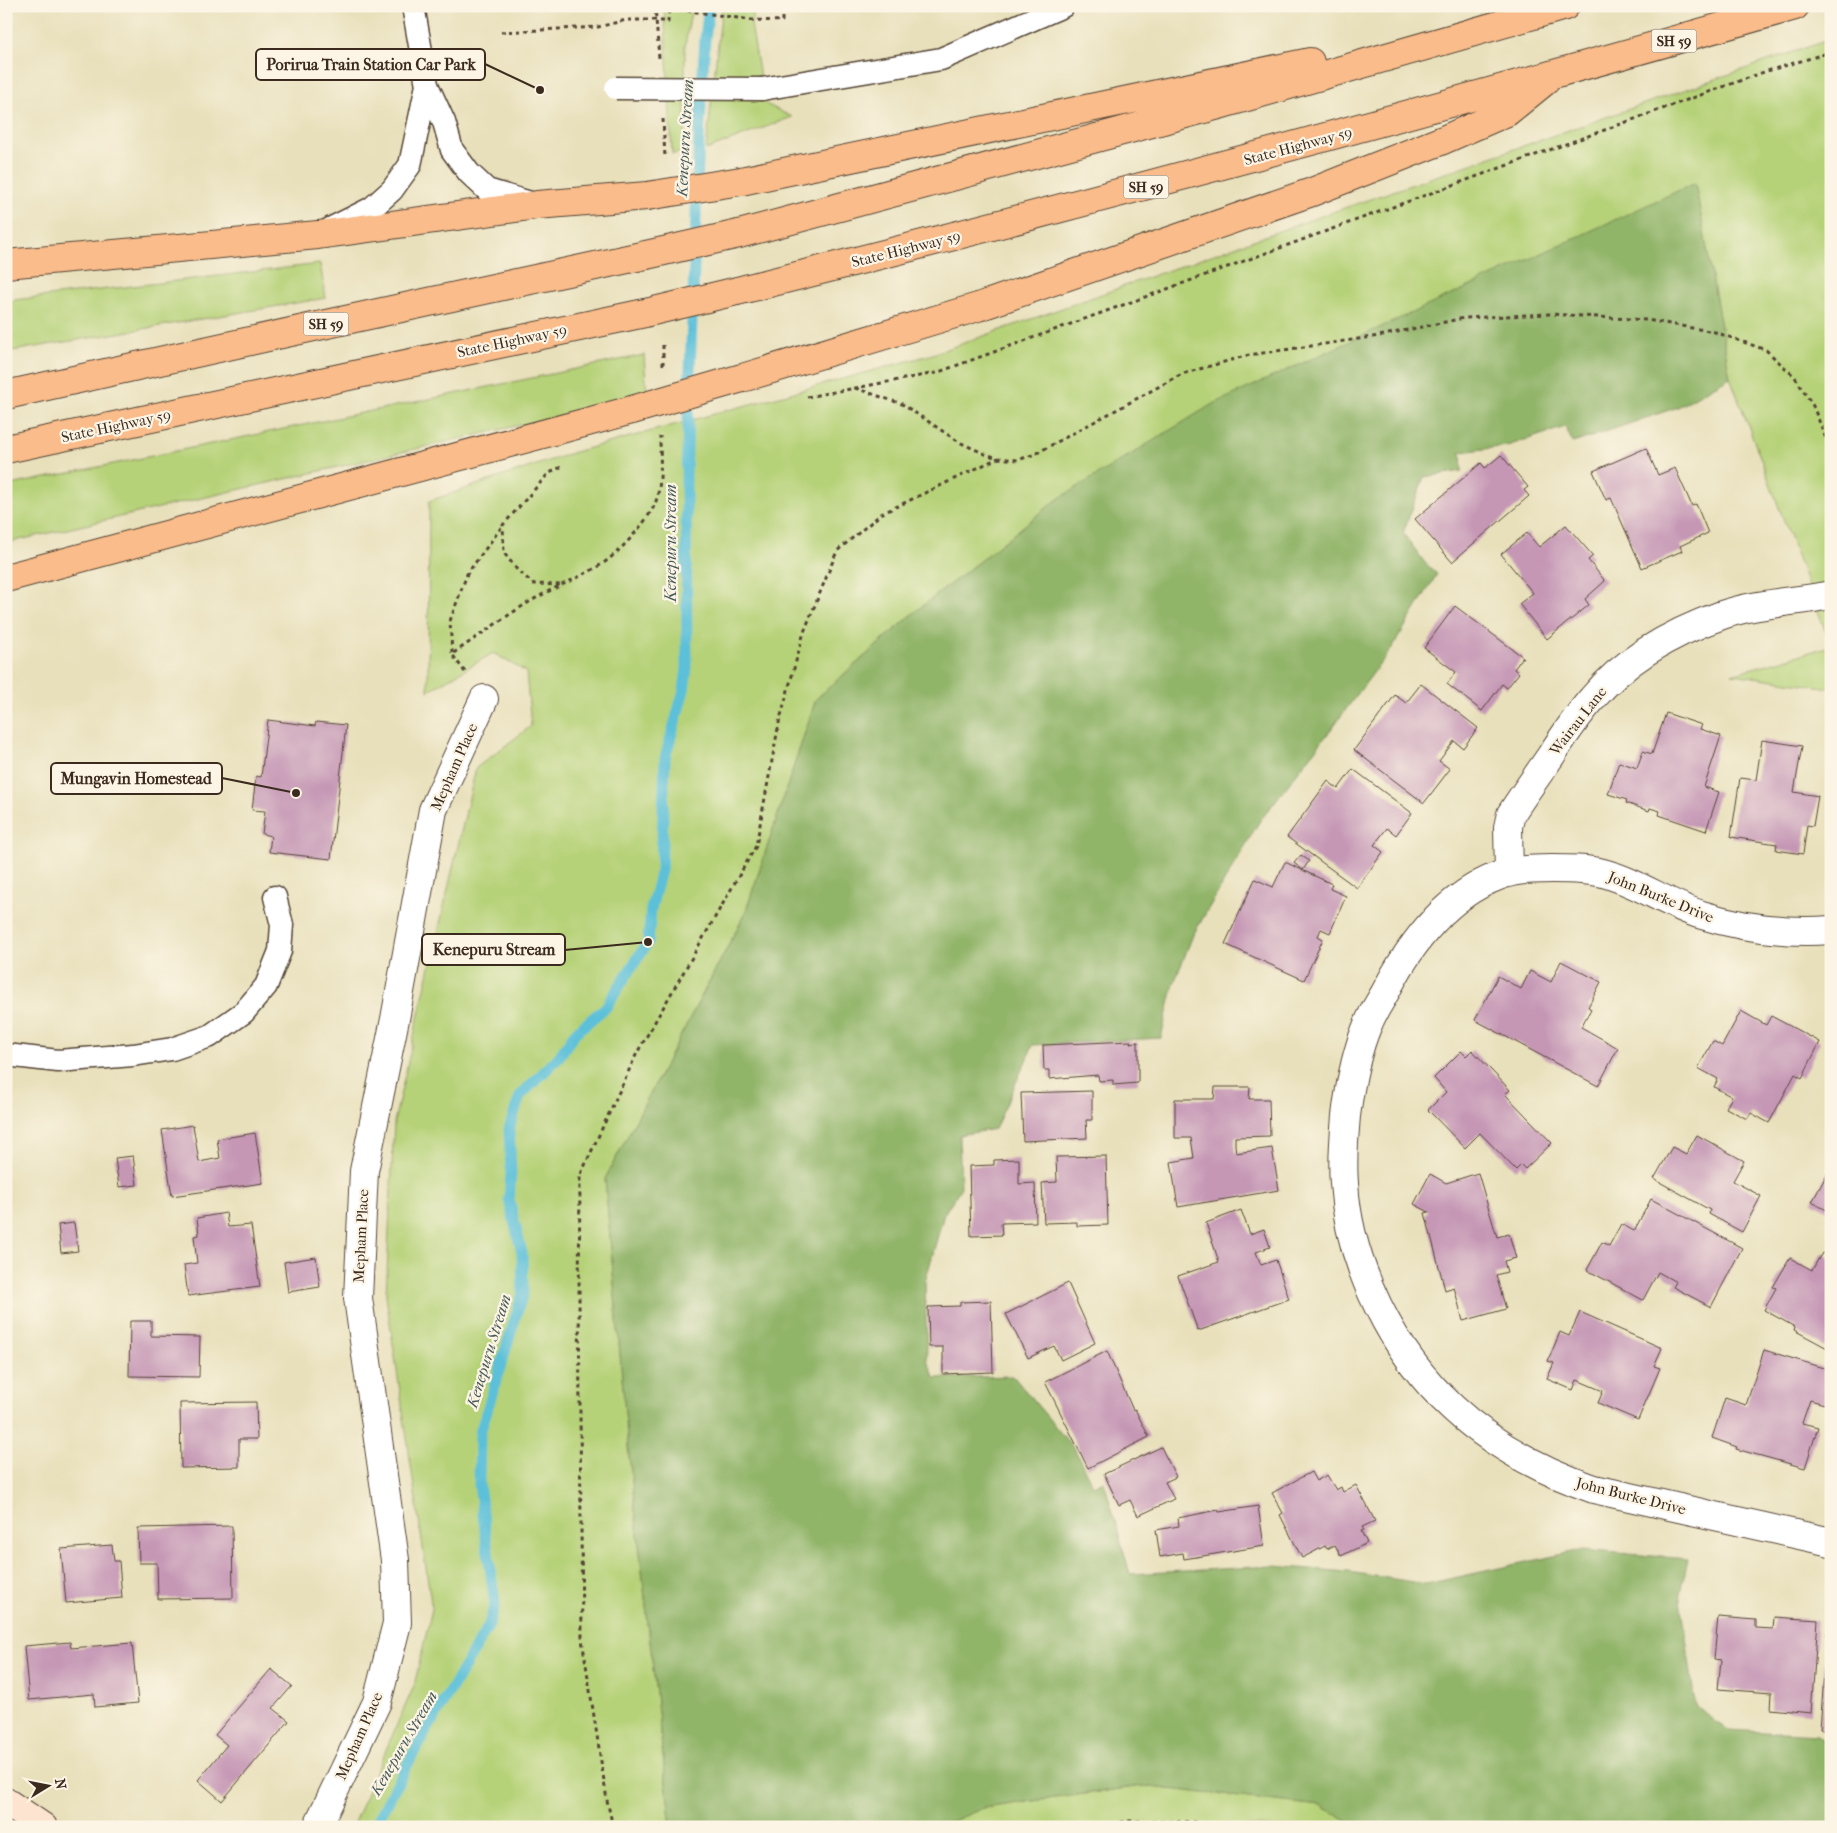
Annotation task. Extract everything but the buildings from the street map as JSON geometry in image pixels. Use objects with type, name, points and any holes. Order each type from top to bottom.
[{"type":"main road","name":"SH 59","points":[[6,395],[739,234],[1218,105],[1565,6]]},
{"type":"main road","name":"State Highway 59","points":[[6,449],[645,312],[933,243],[1553,75],[1795,6]]},
{"type":"main road","points":[[6,264],[318,234],[537,205],[647,196],[741,181],[1537,14]]},
{"type":"main road","points":[[6,578],[632,410],[978,307],[1312,192],[1443,140],[1507,112],[1553,75]]},
{"type":"main road","points":[[6,1802],[43,1827]]},
{"type":"street","name":"Wairau Lane","points":[[1509,873],[1508,828],[1511,814],[1574,722],[1610,680],[1644,653],[1681,632],[1723,615],[1758,606],[1831,595]]},
{"type":"street","name":"Mepham Place","points":[[317,1827],[377,1702],[397,1623],[395,1560],[358,1298],[364,1171],[395,1019],[433,810],[484,699]]},
{"type":"street","name":"John Burke Drive","points":[[1831,930],[1791,931],[1734,924],[1700,915],[1604,874],[1578,869],[1542,869],[1509,873],[1484,882],[1461,896],[1443,912],[1420,936],[1399,966],[1369,1023],[1357,1059],[1349,1094],[1344,1138],[1344,1184],[1349,1221],[1374,1297],[1389,1328],[1406,1354],[1451,1407],[1474,1426],[1523,1459],[1565,1479],[1594,1489],[1831,1542]]},
{"type":"lane","points":[[413,6],[427,85],[444,122],[452,150],[469,174],[487,190],[537,205]]},
{"type":"lane","points":[[616,88],[762,89],[941,59],[1063,6]]},
{"type":"lane","points":[[318,234],[372,208],[392,190],[410,165],[427,85]]},
{"type":"lane","points":[[6,1055],[58,1061],[133,1055],[172,1049],[210,1036],[244,1012],[266,986],[280,951],[282,925],[275,897]]},
{"type":"path","points":[[501,32],[598,27],[626,20],[668,22],[669,8],[752,20],[782,21],[782,6]]},
{"type":"path","points":[[798,398],[936,373],[1764,72],[1831,52]]},
{"type":"path","points":[[854,388],[902,404],[959,442],[998,458],[1018,460],[1035,454],[1182,374],[1249,355],[1379,336],[1464,318],[1549,314],[1647,320],[1715,332],[1766,350],[1795,377],[1813,406],[1831,451]]},
{"type":"path","points":[[613,1827],[607,1800],[582,1639],[579,1306],[580,1176],[637,1054],[756,846],[779,724],[804,632],[837,551],[881,514],[998,458]]},
{"type":"path","points":[[484,699],[452,654],[450,621],[467,574],[503,525],[548,474],[565,464]]},
{"type":"path","points":[[452,654],[532,600],[562,585],[534,584],[518,572],[504,553],[503,525]]},
{"type":"path","points":[[1105,1827],[1127,1822],[1194,1822],[1205,1827]]},
{"type":"green space","points":[[664,6],[692,6],[685,46],[685,153],[672,154]]},
{"type":"green space","points":[[722,6],[755,6],[751,24],[766,104],[792,117],[706,150]]},
{"type":"green space","points":[[1831,39],[1831,646],[1730,377],[1695,183],[1058,499],[915,612],[816,699],[745,914],[605,1179],[628,1447],[671,1827],[352,1827],[414,1686],[432,1609],[386,1296],[394,1122],[476,768],[531,726],[526,672],[493,653],[428,691],[429,501],[575,452],[930,355],[1327,214]]},
{"type":"green space","points":[[1695,183],[1730,377],[1678,407],[1573,443],[1565,427],[1507,446],[1461,452],[1462,471],[1424,477],[1403,533],[1425,563],[1437,574],[1392,648],[1259,822],[1193,935],[1174,983],[1161,1038],[1033,1045],[995,1129],[959,1135],[961,1187],[944,1214],[925,1282],[927,1360],[935,1378],[1013,1376],[1075,1450],[1093,1486],[1104,1481],[1130,1574],[1273,1566],[1349,1572],[1426,1584],[1582,1550],[1688,1559],[1680,1592],[1694,1697],[1697,1706],[1715,1722],[1729,1730],[1817,1735],[1831,1746],[1831,1827],[1357,1827],[1321,1806],[1142,1786],[983,1808],[939,1827],[671,1827],[628,1447],[605,1179],[745,914],[816,699],[915,612],[1058,499],[1211,405]]},
{"type":"green space","points":[[320,264],[326,298],[6,352],[6,301]]},
{"type":"green space","points":[[644,355],[647,396],[6,543],[6,486]]},
{"type":"green space","points":[[1831,646],[1831,688],[1732,674]]},
{"type":"green space","points":[[1142,1786],[1321,1806],[1357,1827],[939,1827],[983,1808]]},
{"type":"waterway","name":"Kenepuru Stream","points":[[374,1827],[417,1747],[489,1625],[495,1604],[479,1485],[480,1433],[523,1293],[522,1253],[509,1200],[511,1172],[509,1129],[520,1096],[558,1058],[575,1033],[606,1007],[648,942],[651,909],[661,870],[665,758],[684,690],[687,668],[686,476],[699,136],[709,6]]},
{"type":"place","name":"Porirua Train Station Car Park","points":[[540,90]]},
{"type":"place","name":"Mungavin Homestead","points":[[296,793]]},
{"type":"place","name":"Kenepuru Stream","points":[[648,942]]}]
